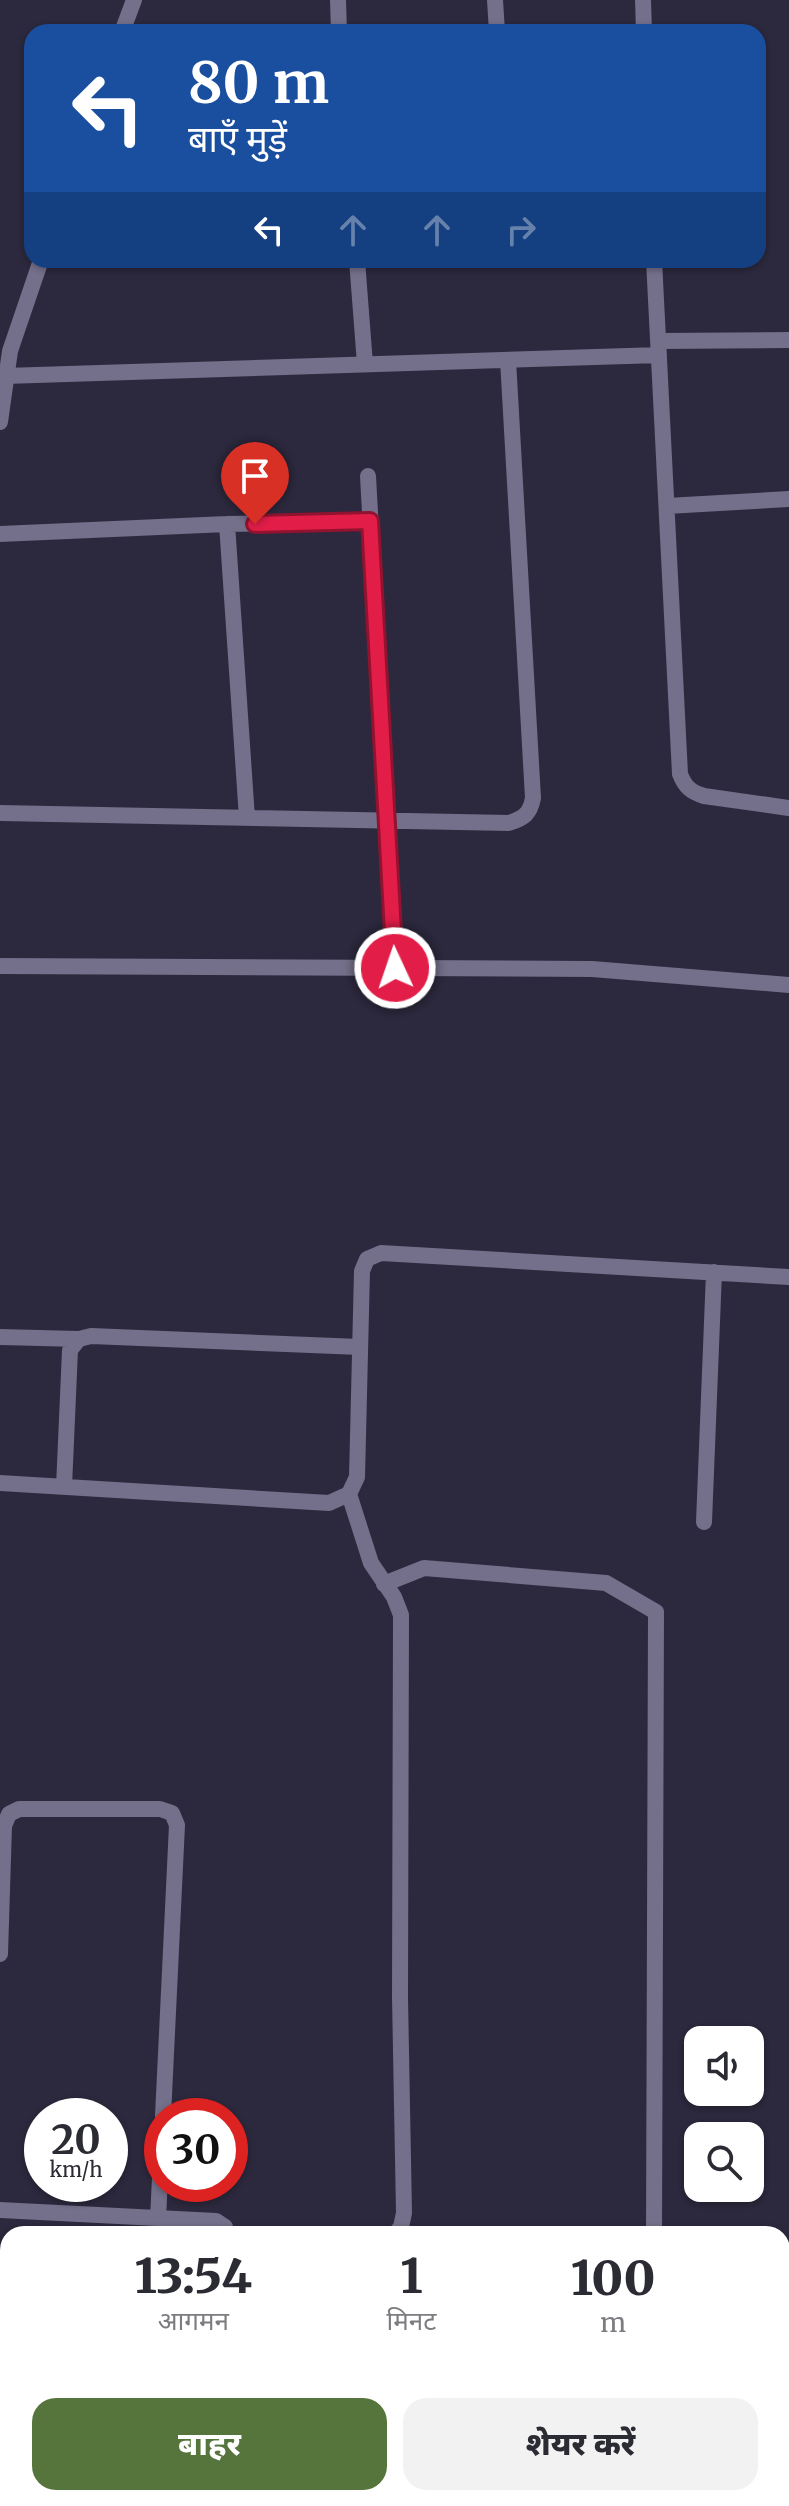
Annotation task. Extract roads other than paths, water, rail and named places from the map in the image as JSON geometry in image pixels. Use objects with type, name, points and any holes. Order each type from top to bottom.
[{"type":"street","points":[[125,24],[134,0]]},
{"type":"street","points":[[338,0],[339,24]]},
{"type":"street","points":[[495,0],[496,24]]},
{"type":"street","points":[[643,0],[644,24]]},
{"type":"street","points":[[0,422],[10,351],[38,268]]},
{"type":"street","points":[[358,268],[365,364]]},
{"type":"street","points":[[654,268],[680,774],[692,792],[704,796],[789,808]]},
{"type":"street","points":[[5,376],[508,360],[789,340]]},
{"type":"street","points":[[0,813],[509,823],[523,818],[531,809],[533,798],[508,360]]},
{"type":"street","points":[[368,476],[395,968]]},
{"type":"street","points":[[667,506],[789,499]]},
{"type":"street","points":[[0,534],[370,521]]},
{"type":"street","points":[[227,524],[247,818]]},
{"type":"street","points":[[0,966],[592,969],[789,985]]},
{"type":"street","points":[[401,2226],[404,2213],[400,1997],[401,1615],[394,1597],[371,1563],[349,1494],[357,1477],[362,1271],[367,1259],[381,1253],[789,1277]]},
{"type":"street","points":[[704,1522],[714,1272]]},
{"type":"street","points":[[0,1337],[79,1339],[91,1336],[360,1347]]},
{"type":"street","points":[[64,1487],[70,1350],[79,1339]]},
{"type":"street","points":[[0,1483],[329,1503],[349,1494]]},
{"type":"street","points":[[384,1584],[424,1568],[606,1583],[656,1612],[654,2226]]},
{"type":"street","points":[[0,1954],[4,1826],[9,1814],[19,1809],[160,1809],[172,1813],[177,1825],[164,2098]]},
{"type":"street","points":[[158,2218],[159,2202]]},
{"type":"street","points":[[0,2210],[216,2221],[224,2226]]}]
